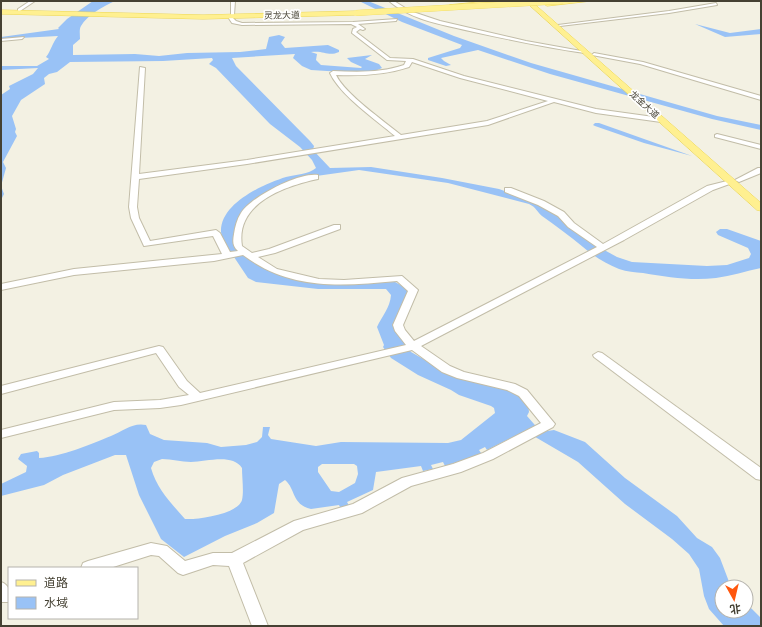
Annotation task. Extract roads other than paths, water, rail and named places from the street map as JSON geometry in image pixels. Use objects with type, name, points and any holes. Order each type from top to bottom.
[{"type":"main road","points":[[250,15],[505,1],[532,8],[550,19]]},
{"type":"main road","name":"灵龙大道","points":[[231,16],[242,17],[356,13],[563,1]]},
{"type":"main road","points":[[356,13],[483,8],[510,3],[588,1]]},
{"type":"main road","name":"灵龙大道","points":[[1,11],[231,16],[356,13],[533,2]]},
{"type":"main road","name":"龙金大道","points":[[533,2],[585,52],[735,181],[761,208]]},
{"type":"main road","points":[[550,19],[544,7],[554,3]]},
{"type":"main road","name":"灵龙大道","points":[[1,11],[19,10],[73,13]]},
{"type":"main road","name":"龙金大道","points":[[550,19],[560,25],[637,92],[661,120],[735,181],[761,199]]},
{"type":"street","points":[[19,10],[33,1]]},
{"type":"street","points":[[233,1],[231,16],[235,23],[247,25],[352,23],[396,20]]},
{"type":"street","points":[[391,1],[424,17],[442,23],[512,39],[585,52]]},
{"type":"street","points":[[560,25],[669,12],[716,4]]},
{"type":"street","points":[[352,23],[362,29],[355,30],[354,32],[387,58],[411,60],[462,77],[598,112],[661,120]]},
{"type":"street","points":[[1,40],[22,38]]},
{"type":"street","points":[[594,54],[641,63],[761,98]]},
{"type":"street","points":[[401,138],[348,93],[338,82],[333,73],[358,74],[392,70],[407,66],[411,60]]},
{"type":"street","points":[[142,68],[134,214],[147,244],[216,233],[227,256]]},
{"type":"street","points":[[754,96],[761,93]]},
{"type":"street","points":[[135,177],[304,154],[492,123],[555,100]]},
{"type":"street","points":[[717,136],[761,147]]},
{"type":"street","points":[[1,434],[114,406],[160,404],[198,397],[378,356],[411,347],[710,188],[759,173]]},
{"type":"street","points":[[91,567],[151,549],[162,550],[184,568],[212,559],[234,560],[299,525],[357,509],[406,482],[456,468],[488,456],[549,424],[528,397],[517,390],[451,371],[411,347],[400,331],[398,325],[413,290],[399,278],[344,283],[319,282],[274,271],[238,247],[237,241],[244,215],[252,205],[276,189],[314,177]]},
{"type":"street","points":[[508,190],[556,210],[565,216],[572,225],[601,247]]},
{"type":"street","points":[[1,287],[74,272],[272,251],[337,227]]},
{"type":"street","points":[[1,390],[159,349],[183,384],[198,397]]},
{"type":"street","points":[[598,355],[620,373],[761,475]]},
{"type":"street","points":[[234,560],[260,626]]},
{"type":"street","points":[[1,589],[4,596],[8,594]]},
{"type":"water","points":[[93,1],[115,1],[96,11],[87,18],[80,29],[80,39],[73,45],[73,55],[135,54],[159,56],[187,53],[240,52],[266,49],[269,37],[279,35],[285,37],[281,43],[285,48],[328,45],[339,50],[339,52],[332,54],[311,52],[317,54],[316,60],[321,65],[361,68],[362,67],[351,62],[347,58],[372,55],[365,59],[379,64],[382,68],[375,71],[359,73],[311,70],[302,66],[293,58],[295,54],[232,58],[236,66],[310,141],[314,146],[313,150],[330,168],[371,167],[499,189],[548,207],[597,246],[617,257],[632,262],[707,266],[727,265],[749,258],[751,254],[748,248],[718,235],[716,232],[720,229],[727,229],[761,241],[761,268],[707,279],[689,279],[625,271],[600,260],[591,254],[529,204],[448,183],[359,170],[309,177],[278,187],[241,216],[238,251],[228,253],[221,232],[223,222],[228,212],[235,204],[245,196],[266,184],[286,177],[306,173],[316,168],[312,160],[300,147],[270,124],[216,68],[209,64],[213,60],[212,58],[163,61],[70,62],[57,72],[49,74],[44,78],[45,84],[21,100],[12,116],[17,136],[3,162],[6,168],[1,186],[1,95],[10,89],[9,86],[33,74],[38,68],[1,70],[1,66],[37,66],[49,59],[46,57],[58,36],[1,39],[1,37],[59,29],[58,28],[67,19]]},
{"type":"water","points":[[359,1],[368,1],[454,36],[531,63],[717,116],[761,125],[761,130],[712,119],[550,74],[478,50],[441,58],[451,65],[446,66],[428,60],[428,58],[460,48],[462,45],[402,22]]},
{"type":"water","points":[[695,24],[730,33],[761,29],[761,34],[725,37]]},
{"type":"water","points":[[595,123],[599,123],[692,156],[644,143],[593,125]]},
{"type":"water","points":[[1,186],[4,194],[1,200]]},
{"type":"water","points":[[242,255],[282,275],[324,284],[395,282],[406,288],[408,293],[394,327],[411,352],[446,372],[512,389],[528,404],[529,412],[527,416],[541,432],[554,430],[585,442],[625,478],[677,516],[697,538],[712,547],[720,558],[728,579],[714,579],[714,615],[709,609],[704,596],[699,569],[689,554],[672,539],[625,504],[578,462],[525,431],[487,450],[485,447],[479,450],[481,453],[478,455],[445,466],[443,462],[431,465],[433,469],[423,471],[421,466],[376,472],[373,490],[347,502],[350,507],[341,509],[339,505],[311,509],[305,507],[297,500],[285,480],[279,484],[274,513],[257,523],[225,536],[184,557],[161,539],[139,495],[126,455],[115,455],[63,475],[44,485],[1,496],[1,484],[26,472],[27,466],[18,459],[21,454],[37,451],[39,453],[39,458],[66,453],[141,424],[146,425],[150,434],[164,440],[207,443],[221,447],[246,445],[257,442],[262,437],[263,427],[270,427],[268,435],[271,439],[316,446],[341,442],[448,443],[461,440],[495,413],[494,408],[491,406],[459,395],[418,375],[391,358],[383,347],[384,345],[377,327],[390,300],[391,295],[386,289],[318,289],[256,282],[248,278],[234,257]],"holes":[[[162,459],[191,462],[218,459],[238,463],[242,468],[243,489],[243,496],[239,505],[217,515],[185,519],[165,495],[157,483],[151,468],[154,462]],[[322,464],[354,464],[357,466],[358,474],[355,483],[339,492],[331,491],[318,472],[318,467]]]},
{"type":"water","points":[[754,611],[761,618],[761,626],[724,626],[718,619],[754,619]]}]
